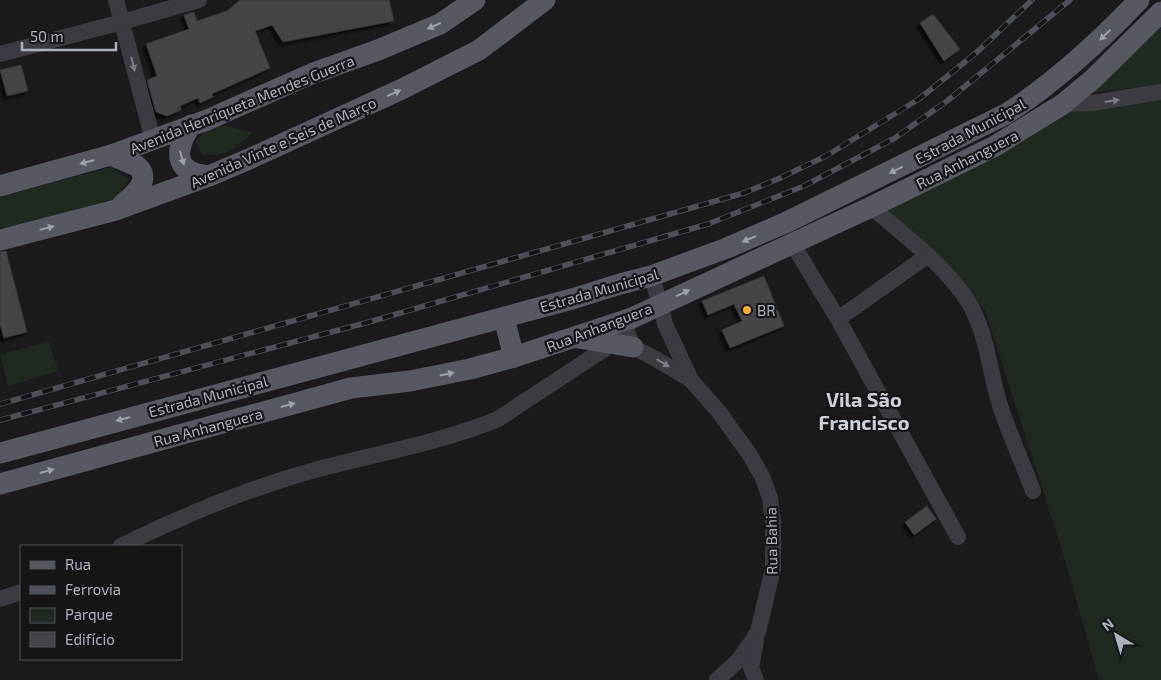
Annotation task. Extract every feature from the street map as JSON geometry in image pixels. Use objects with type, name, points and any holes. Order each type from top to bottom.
[{"type":"main road","name":"Avenida Henriqueta Mendes Guerra","points":[[0,186],[111,156],[207,120],[310,74],[378,50],[434,26],[475,0]]},
{"type":"main road","name":"Avenida Vinte e Seis de Março","points":[[0,240],[116,210],[210,176],[402,89],[479,50],[545,0]]},
{"type":"main road","name":"Estrada Municipal","points":[[0,453],[572,299],[644,278],[727,248],[787,222],[1006,114],[1036,95],[1064,72],[1139,0]]},
{"type":"main road","name":"Rua Anhanguera","points":[[0,484],[350,388],[410,381],[470,369],[576,338],[628,319],[871,207],[995,146],[1063,104],[1093,79],[1161,12]]},
{"type":"main road","points":[[191,125],[180,145],[181,161],[190,171],[210,176]]},
{"type":"main road","points":[[111,156],[137,166],[144,177],[134,195],[116,210]]},
{"type":"main road","points":[[628,319],[640,308],[644,278]]},
{"type":"main road","points":[[337,362],[370,361],[506,326],[553,311],[572,299]]},
{"type":"main road","points":[[506,326],[514,357]]},
{"type":"main road","points":[[576,338],[633,347]]},
{"type":"street","points":[[116,0],[153,140]]},
{"type":"street","points":[[0,54],[199,0]]},
{"type":"street","points":[[1063,104],[1092,103],[1161,92]]},
{"type":"street","points":[[871,207],[927,256],[954,283],[969,304],[979,325],[999,402],[1033,491]]},
{"type":"street","points":[[792,243],[838,319],[958,536]]},
{"type":"street","points":[[838,319],[927,256]]},
{"type":"street","points":[[644,278],[660,303],[665,324],[691,380]]},
{"type":"street","points":[[628,319],[633,347],[691,380]]},
{"type":"street","points":[[123,545],[157,528],[231,498],[298,475],[397,450],[486,424],[498,419],[612,344]]},
{"type":"street","name":"Rua Bahia","points":[[691,380],[719,412],[750,455],[762,476],[770,498],[773,523],[773,569],[758,632],[739,660],[717,680]]},
{"type":"street","points":[[0,599],[20,592]]},
{"type":"street","points":[[756,680],[751,668],[758,632]]},
{"type":"green space","points":[[1161,26],[1161,85],[1090,93]]},
{"type":"green space","points":[[1161,96],[1161,680],[1099,680],[1062,550],[985,310],[926,248],[880,209],[1065,110]]},
{"type":"green space","points":[[222,125],[253,132],[236,147],[224,153],[202,154],[195,141],[206,131]]},
{"type":"green space","points":[[111,167],[129,180],[117,198],[8,229],[0,227],[0,197]]},
{"type":"green space","points":[[49,341],[58,371],[8,386],[0,355]]},
{"type":"building","points":[[240,0],[389,0],[394,21],[283,42],[272,25],[255,31],[270,68],[212,94],[213,97],[200,103],[198,98],[180,106],[181,110],[167,116],[156,112],[147,80],[157,76],[146,44],[189,29],[184,15],[194,12],[197,21],[227,11]]},
{"type":"building","points":[[933,14],[960,49],[944,61],[920,23]]},
{"type":"building","points":[[21,65],[28,91],[7,96],[0,70]]},
{"type":"building","points":[[6,251],[27,332],[4,338],[0,324],[0,252]]},
{"type":"building","name":"BR","points":[[764,276],[784,326],[730,348],[722,330],[742,321],[734,304],[708,315],[702,301]]},
{"type":"building","points":[[927,506],[936,519],[914,535],[905,522]]},
{"type":"railway","points":[[0,404],[744,193],[826,156],[919,99],[976,53],[1032,0]]},
{"type":"railway","points":[[0,420],[369,322],[708,224],[804,186],[895,138],[947,101],[1070,0]]},
{"type":"place","name":"BR","points":[[747,310]]},
{"type":"district","name":"Vila São Francisco","points":[[864,410]]}]
